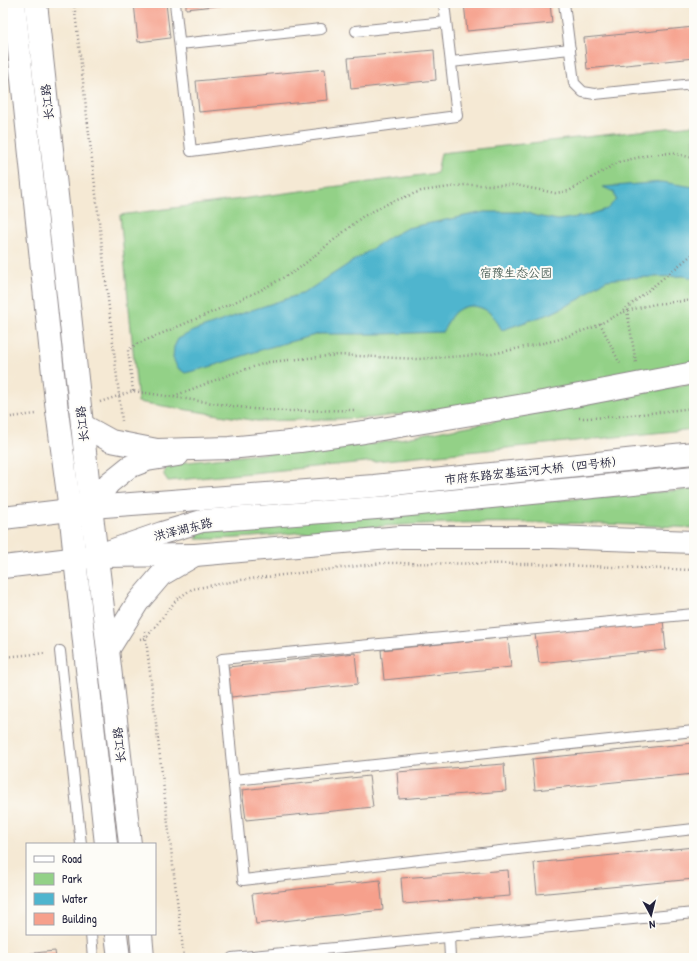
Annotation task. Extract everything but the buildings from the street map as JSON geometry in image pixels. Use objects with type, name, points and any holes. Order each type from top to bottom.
[{"type":"main road","name":"长江路","points":[[14,3],[57,412],[80,509],[96,556],[130,843]]},
{"type":"main road","name":"长江路","points":[[36,3],[81,417],[80,509],[75,559],[106,843]]},
{"type":"main road","points":[[80,509],[129,467],[147,460],[229,448],[300,441],[364,432],[548,401],[694,373]]},
{"type":"main road","points":[[81,417],[111,441],[124,444],[157,450],[229,448]]},
{"type":"main road","name":"市府东路宏基运河大桥（四号桥）","points":[[374,486],[694,453]]},
{"type":"main road","name":"市府东路宏基运河大桥（四号桥）","points":[[390,507],[694,477]]},
{"type":"main road","name":"洪泽湖东路","points":[[3,518],[80,509],[374,486]]},
{"type":"main road","name":"洪泽湖东路","points":[[3,567],[96,556],[162,532],[202,521],[390,507]]},
{"type":"main road","points":[[96,556],[195,555],[401,537],[552,537],[694,542]]},
{"type":"main road","points":[[108,650],[138,602],[161,575],[195,555]]},
{"type":"main road","points":[[116,935],[119,958]]},
{"type":"main road","points":[[141,935],[143,958]]},
{"type":"lane","points":[[175,3],[191,151],[457,116],[444,3]]},
{"type":"lane","points":[[565,3],[574,83],[583,92],[595,94],[694,84]]},
{"type":"lane","points":[[356,31],[446,22]]},
{"type":"lane","points":[[180,44],[321,29]]},
{"type":"lane","points":[[451,62],[570,49]]},
{"type":"lane","points":[[694,614],[222,659],[243,880],[694,829]]},
{"type":"lane","points":[[60,651],[81,843]]},
{"type":"lane","points":[[234,780],[694,731]]},
{"type":"lane","points":[[232,958],[694,913]]},
{"type":"lane","points":[[91,935],[93,958]]},
{"type":"lane","points":[[449,937],[450,958]]},
{"type":"path","points":[[74,3],[124,444]]},
{"type":"path","points":[[133,391],[128,350],[137,344],[259,290],[297,270],[362,217],[389,203],[421,191],[465,185],[515,184],[555,192],[569,191],[619,162],[649,155],[671,152],[694,158]]},
{"type":"path","points":[[621,313],[694,253]]},
{"type":"path","points":[[173,397],[231,374],[269,362],[338,355],[418,359],[492,354],[557,340],[594,327],[627,310],[655,304],[694,300]]},
{"type":"path","points":[[627,310],[637,369]]},
{"type":"path","points":[[600,324],[624,372]]},
{"type":"path","points":[[81,417],[119,396],[133,391],[252,409],[357,410]]},
{"type":"path","points":[[575,418],[642,414],[694,408]]},
{"type":"path","points":[[3,418],[57,412]]},
{"type":"path","points":[[146,638],[177,599],[192,589],[241,580],[383,563],[533,564],[694,570]]},
{"type":"path","points":[[145,630],[184,958]]},
{"type":"green space","name":"宿豫生态公园","points":[[694,125],[694,364],[549,395],[372,418],[257,421],[138,402],[120,215],[437,173],[441,153]]},
{"type":"green space","points":[[694,383],[694,429],[168,481],[164,475],[164,469],[171,464],[301,449],[374,444]]},
{"type":"green space","points":[[694,489],[694,528],[572,523],[449,523],[333,529],[236,538],[196,539],[202,527],[490,506]]},
{"type":"water","points":[[662,182],[694,187],[694,278],[683,276],[607,280],[596,286],[580,299],[552,313],[502,330],[489,312],[479,307],[469,306],[464,307],[454,313],[443,332],[319,334],[185,373],[177,367],[173,358],[174,347],[178,339],[193,331],[304,293],[390,237],[407,228],[484,212],[525,212],[536,216],[558,220],[585,216],[607,209],[616,200],[614,192],[603,187]]}]
